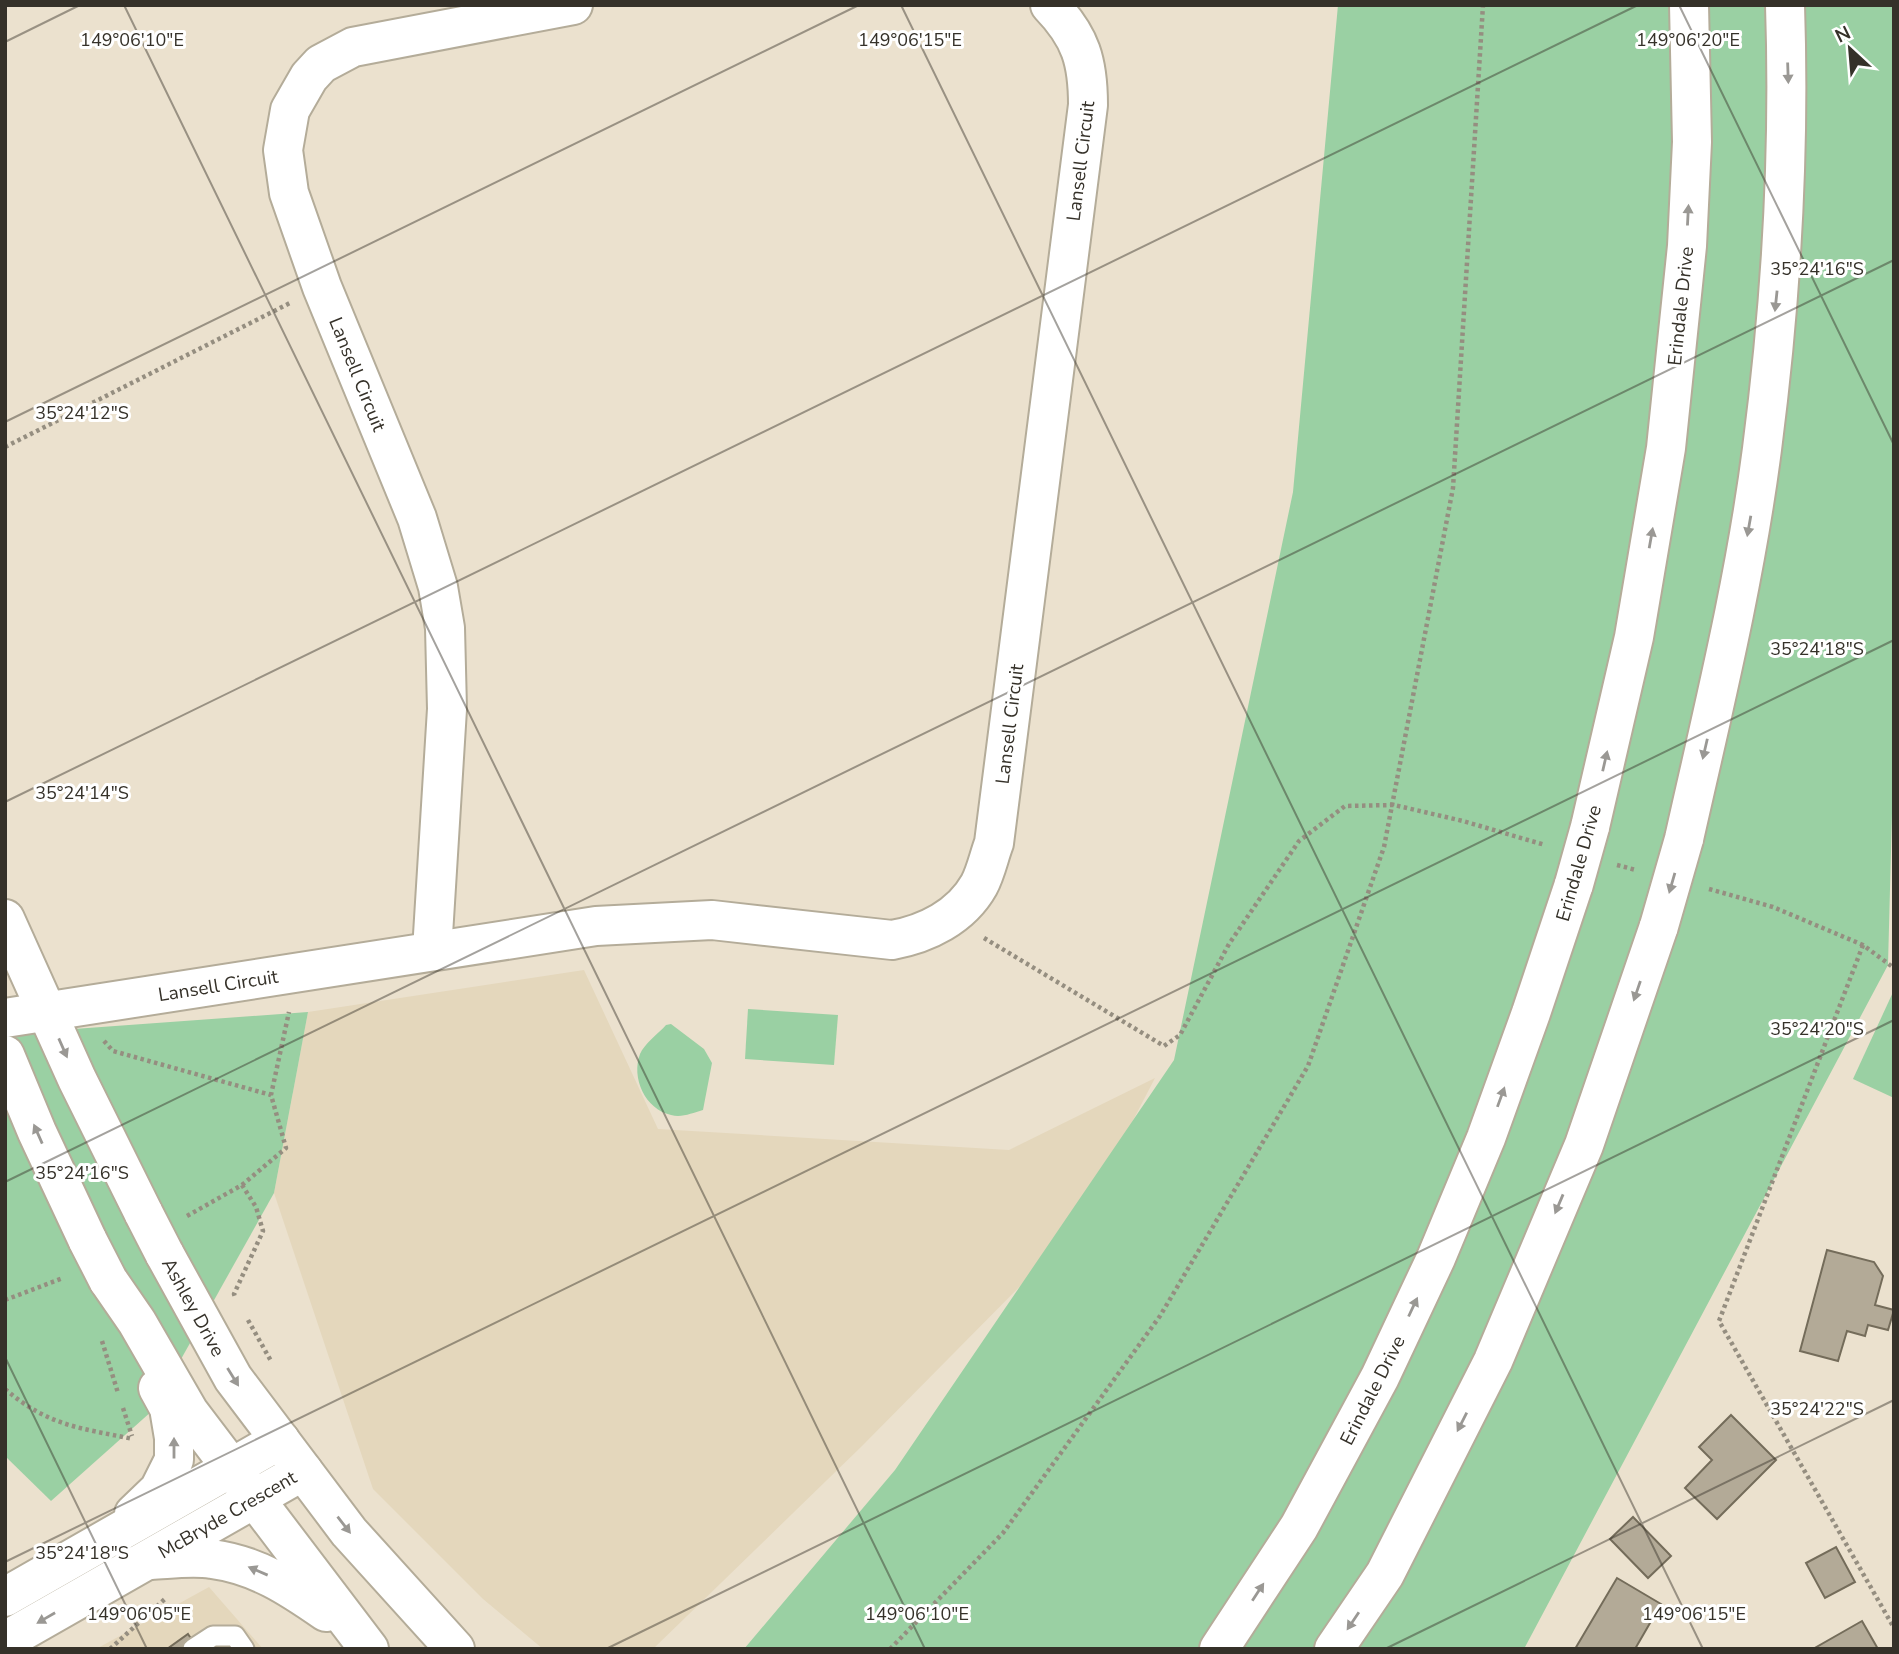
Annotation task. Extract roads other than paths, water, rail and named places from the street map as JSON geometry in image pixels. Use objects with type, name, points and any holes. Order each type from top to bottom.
[{"type":"street","name":"Lansell Circuit","points":[[432,951],[447,709],[445,628],[438,587],[417,517],[322,287],[289,193],[283,150],[290,110],[309,77],[321,64],[354,47],[573,5]]},
{"type":"street","name":"Lansell Circuit","points":[[5,1018],[596,926],[712,920],[892,940],[913,936],[951,918],[979,886],[994,843],[1088,105],[1088,74],[1079,44],[1050,5]]},
{"type":"street","name":"Erindale Drive","points":[[1219,1649],[1300,1527],[1380,1377],[1436,1258],[1486,1138],[1574,884],[1634,637],[1666,448],[1687,246],[1692,142],[1689,5]]},
{"type":"street","points":[[1334,1649],[1385,1574],[1493,1361],[1584,1145],[1659,926],[1684,839],[1729,642],[1762,450],[1780,260],[1788,94],[1785,5]]},
{"type":"street","name":"Ashley Drive","points":[[5,919],[60,1010],[144,1214],[233,1378],[349,1532],[455,1649]]},
{"type":"street","points":[[5,1055],[37,1132],[108,1280],[137,1322],[189,1412],[361,1643]]},
{"type":"street","points":[[107,1539],[159,1490],[174,1460],[174,1438],[169,1408],[146,1366],[137,1322]]},
{"type":"street","name":"McBryde Crescent","points":[[5,1597],[280,1440]]},
{"type":"street","name":"McBryde Crescent","points":[[5,1641],[303,1471]]},
{"type":"street","points":[[148,1560],[210,1559],[253,1567],[288,1585],[361,1643]]},
{"type":"lane","points":[[193,1649],[213,1636],[235,1636],[244,1649]]}]
